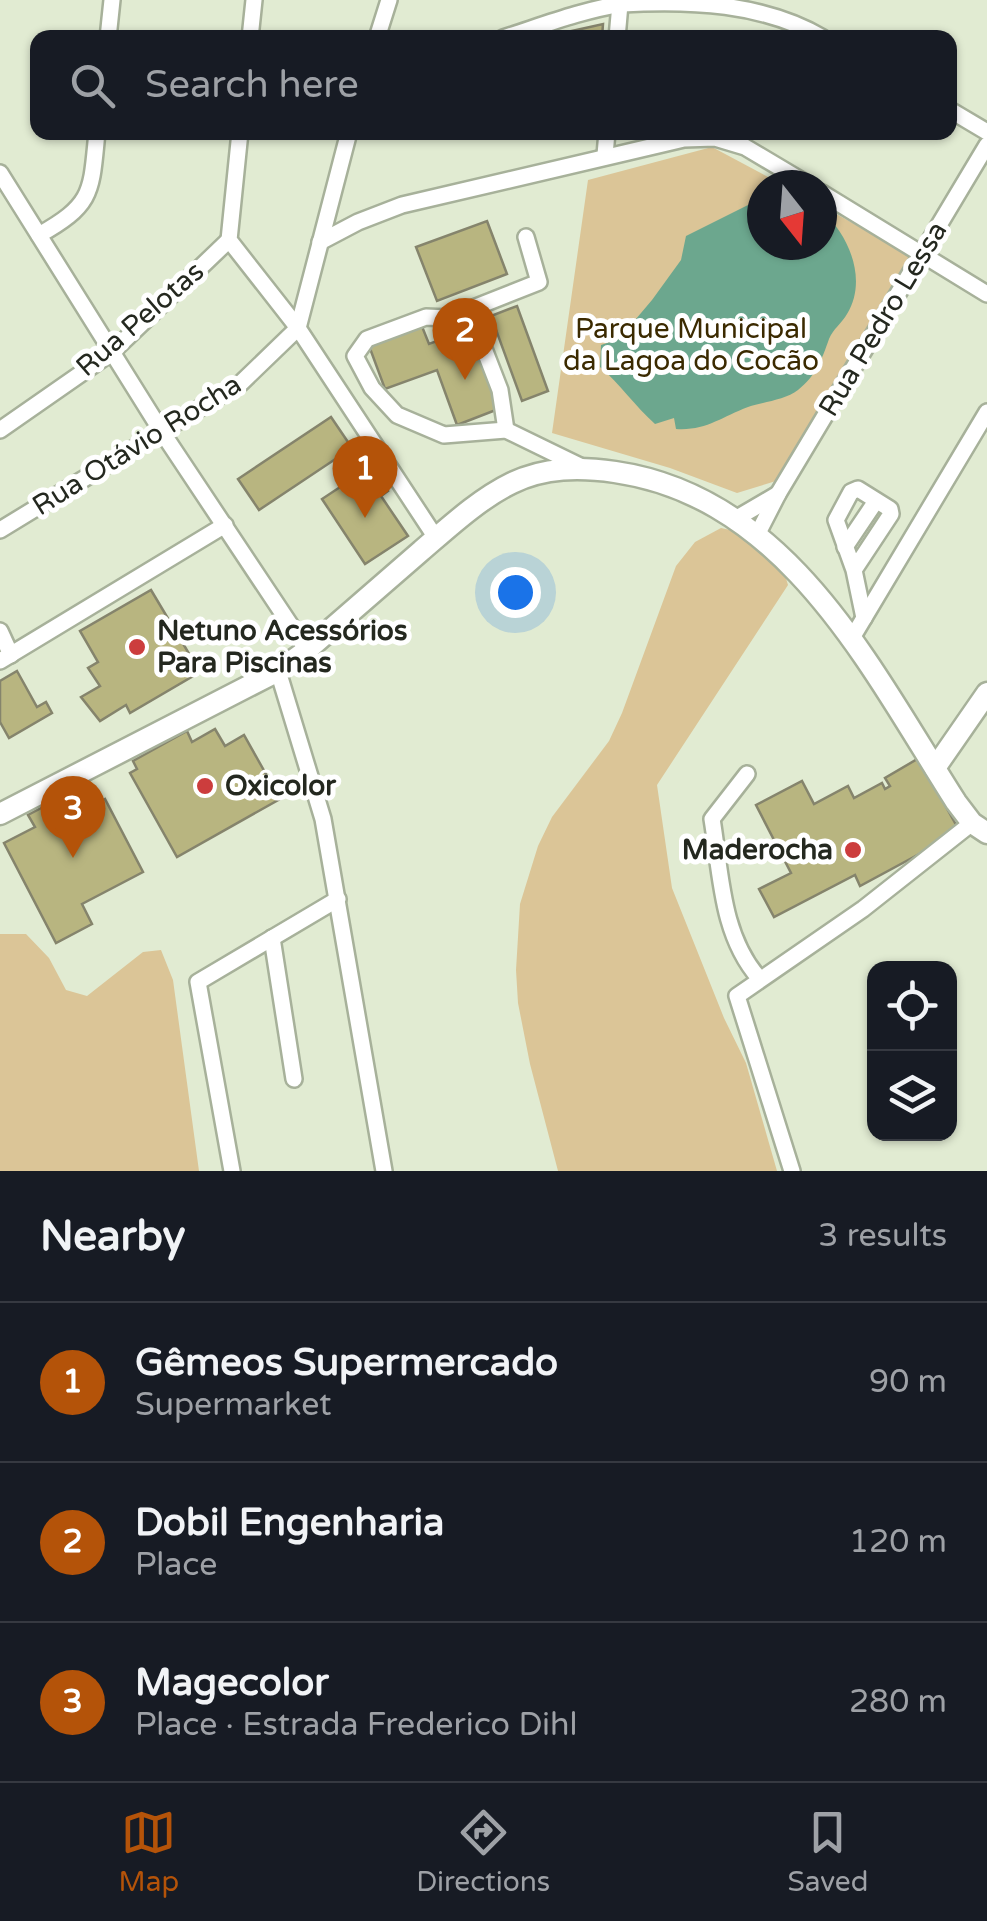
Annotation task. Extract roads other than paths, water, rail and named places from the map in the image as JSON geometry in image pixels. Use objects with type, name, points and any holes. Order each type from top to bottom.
[{"type":"main road","points":[[0,814],[278,671],[487,498],[536,474],[582,467],[663,480],[704,498],[737,518],[789,564],[852,638],[947,786],[980,828]]},
{"type":"main road","points":[[935,768],[987,694]]},
{"type":"main road","points":[[947,786],[968,724]]},
{"type":"main road","points":[[919,742],[952,743]]},
{"type":"street","points":[[109,30],[112,0]]},
{"type":"street","points":[[251,30],[254,0]]},
{"type":"street","points":[[380,30],[390,0]]},
{"type":"street","points":[[531,30],[620,4],[678,0],[733,4],[810,30]]},
{"type":"street","points":[[617,30],[620,4]]},
{"type":"street","points":[[957,114],[987,132]]},
{"type":"street","points":[[39,235],[78,210],[85,199],[91,188],[96,140]]},
{"type":"street","points":[[239,140],[229,240],[298,328],[436,538]]},
{"type":"street","points":[[298,328],[347,140]]},
{"type":"street","points":[[605,155],[606,140]]},
{"type":"street","points":[[320,242],[402,205],[679,140]]},
{"type":"street","points":[[721,140],[745,148],[783,170]]},
{"type":"street","name":"Rua Pedro Lessa","points":[[757,536],[778,494],[987,144]]},
{"type":"street","points":[[0,173],[162,432],[307,650]]},
{"type":"street","points":[[837,202],[987,294]]},
{"type":"street","points":[[526,237],[539,282],[448,318],[426,317],[368,339],[355,356],[372,388],[398,414],[444,435],[506,430],[582,467]]},
{"type":"street","name":"Rua Pelotas","points":[[0,430],[112,352],[229,240]]},
{"type":"street","points":[[469,310],[500,390],[506,430]]},
{"type":"street","name":"Rua Otávio Rocha","points":[[0,530],[241,383],[298,328]]},
{"type":"street","points":[[852,638],[987,412]]},
{"type":"street","points":[[854,570],[891,514],[860,490],[851,492],[836,520],[854,570],[864,618]]},
{"type":"street","name":"Rua Pedro Lessa","points":[[737,518],[778,494]]},
{"type":"street","points":[[845,547],[876,500]]},
{"type":"street","points":[[0,631],[5,658],[225,525]]},
{"type":"street","points":[[278,671],[323,818],[384,1171]]},
{"type":"street","points":[[747,774],[712,819],[729,924],[745,962],[759,978]]},
{"type":"street","points":[[792,1171],[737,1000],[740,991],[980,828]]},
{"type":"street","points":[[232,1171],[198,982],[338,899]]},
{"type":"street","points":[[272,938],[294,1079]]},
{"type":"place","name":"Dobil Engenharia","points":[[465,380]]},
{"type":"place","name":"Gêmeos Supermercado","points":[[365,518]]},
{"type":"place","name":"Netuno Acessórios Para Piscinas","points":[[137,647]]},
{"type":"place","name":"Oxicolor","points":[[205,786]]},
{"type":"place","name":"Maderocha","points":[[853,850]]},
{"type":"place","name":"Magecolor","points":[[73,858]]},
{"type":"park label","name":"Parque Municipal da Lagoa do Cocão","points":[[691,345]]}]
